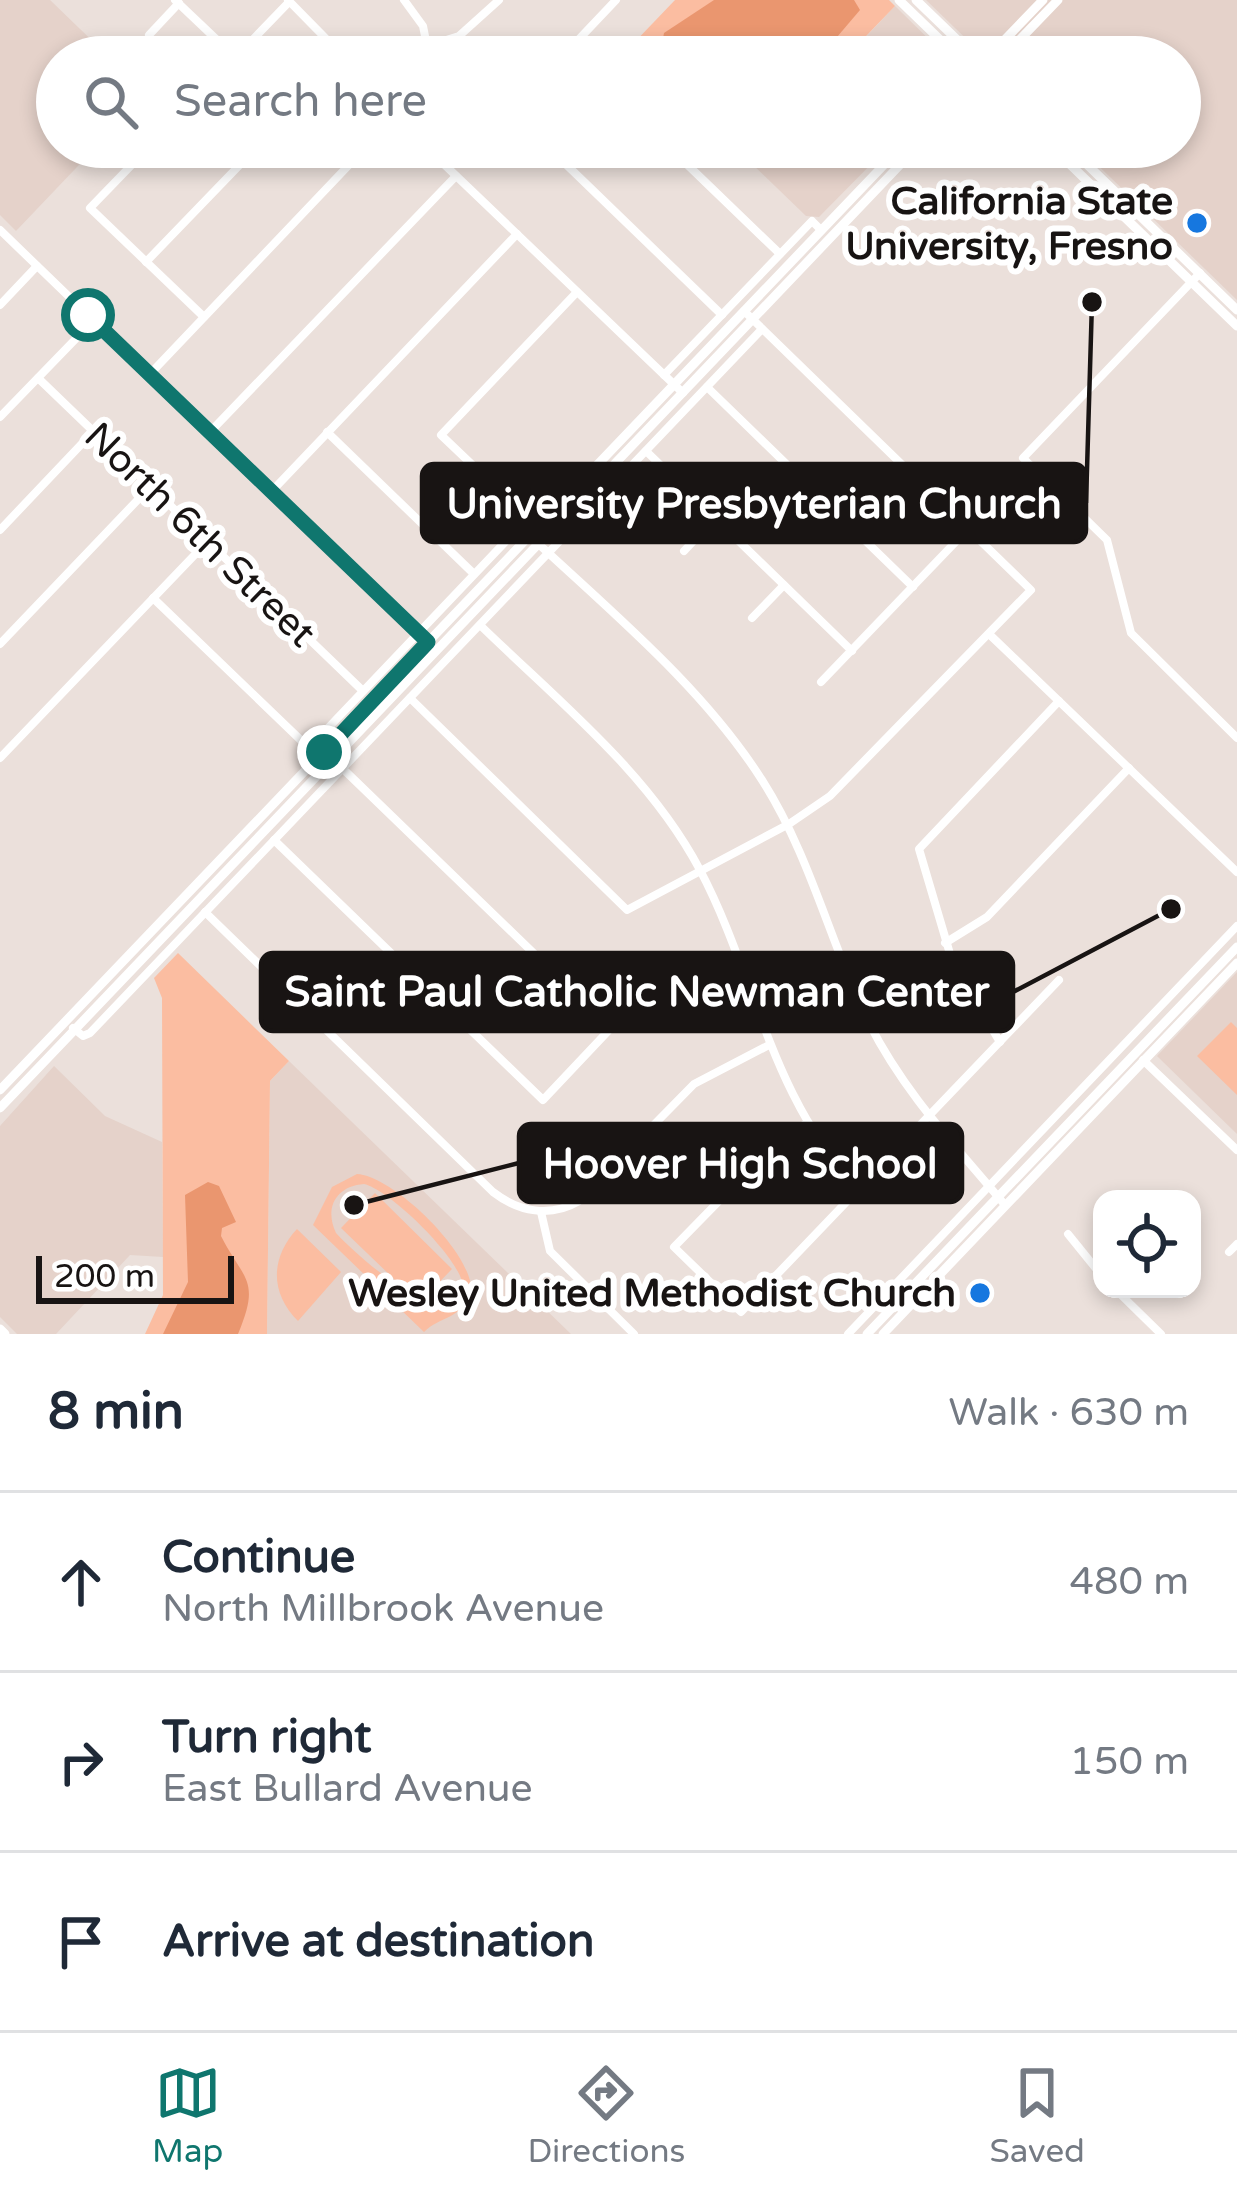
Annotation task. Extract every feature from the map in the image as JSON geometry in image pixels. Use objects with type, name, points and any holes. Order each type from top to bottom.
[{"type":"main road","points":[[899,0],[936,36]]},
{"type":"main road","points":[[916,0],[954,36]]},
{"type":"main road","points":[[1008,36],[1043,0]]},
{"type":"main road","points":[[1023,36],[1058,0]]},
{"type":"main road","points":[[0,1099],[28,1069],[34,1055],[176,923],[432,646],[683,393],[821,230],[881,168]]},
{"type":"main road","points":[[534,540],[674,384],[896,168]]},
{"type":"main road","points":[[1075,168],[1237,310]]},
{"type":"main road","points":[[1090,168],[1237,326]]},
{"type":"main road","points":[[0,1099],[215,865],[308,768],[328,756]]},
{"type":"main road","points":[[176,923],[215,874],[215,865]]},
{"type":"main road","points":[[883,1334],[1237,947]]},
{"type":"main road","points":[[1140,1056],[1237,963]]},
{"type":"main road","points":[[867,1334],[1002,1201]]},
{"type":"street","points":[[404,0],[425,36]]},
{"type":"street","points":[[460,36],[499,0]]},
{"type":"street","points":[[585,36],[616,0]]},
{"type":"street","points":[[255,36],[288,1],[324,36]]},
{"type":"street","points":[[149,34],[177,2],[213,36]]},
{"type":"street","points":[[129,168],[90,208],[204,317]]},
{"type":"street","points":[[146,262],[237,168]]},
{"type":"street","points":[[150,374],[346,168]]},
{"type":"street","points":[[448,168],[683,393]]},
{"type":"street","points":[[570,168],[722,315]]},
{"type":"street","points":[[691,168],[781,254]]},
{"type":"street","points":[[210,432],[456,176]]},
{"type":"street","points":[[664,375],[812,221],[821,230]]},
{"type":"street","points":[[0,230],[432,646]]},
{"type":"street","points":[[271,492],[517,234]]},
{"type":"street","points":[[0,305],[37,266]]},
{"type":"street","points":[[1196,277],[1023,458],[1107,541],[1131,633],[1237,737]]},
{"type":"street","points":[[308,768],[309,748],[528,518],[441,435],[577,292]]},
{"type":"street","points":[[410,698],[627,910],[788,824],[848,779],[1031,590],[748,315]]},
{"type":"street","points":[[0,417],[94,320]]},
{"type":"street","points":[[70,1025],[88,1035],[762,329]]},
{"type":"street","name":"North 6th Street","points":[[38,378],[363,691]]},
{"type":"street","points":[[707,386],[913,586]]},
{"type":"street","points":[[0,530],[93,432]]},
{"type":"street","points":[[327,432],[474,574]]},
{"type":"street","points":[[646,451],[851,651]]},
{"type":"street","points":[[0,644],[150,487]]},
{"type":"street","points":[[684,550],[715,518]]},
{"type":"street","points":[[821,682],[968,529]]},
{"type":"street","points":[[534,540],[715,716],[788,824],[870,1025],[927,1118],[1002,1201]]},
{"type":"street","points":[[0,758],[207,542]]},
{"type":"street","points":[[752,618],[784,585]]},
{"type":"street","points":[[153,598],[309,748]]},
{"type":"street","points":[[480,625],[624,766],[673,825],[701,871],[769,1046],[808,1122],[859,1189]]},
{"type":"street","points":[[989,634],[1237,872]]},
{"type":"street","points":[[1000,1042],[974,1005],[945,944],[919,849],[1059,701]]},
{"type":"street","points":[[328,756],[611,1028]]},
{"type":"street","points":[[945,944],[987,917],[1129,768]]},
{"type":"street","points":[[274,840],[543,1100],[611,1028],[739,961]]},
{"type":"street","points":[[205,912],[493,1192],[541,1212],[579,1201],[694,1084],[769,1046]]},
{"type":"street","points":[[848,1334],[1237,926]]},
{"type":"street","points":[[808,1122],[768,1150],[674,1247],[741,1312],[1059,980]]},
{"type":"street","points":[[1140,1056],[1237,1150]]},
{"type":"street","points":[[541,1212],[550,1251],[634,1334]]},
{"type":"street","points":[[1068,1234],[1093,1265]]},
{"type":"street","points":[[1229,1252],[1237,1244]]},
{"type":"street","points":[[1124,1298],[1161,1334]]},
{"type":"street","points":[[1142,1334],[1151,1324]]},
{"type":"shaded area","points":[[0,0],[50,0],[87,36],[36,36],[36,168],[76,168],[16,231],[0,215]]},
{"type":"shaded area","points":[[675,0],[889,0],[895,6],[866,36],[641,36]]},
{"type":"shaded area","points":[[714,0],[854,0],[860,10],[838,36],[664,33]]},
{"type":"shaded area","name":"California State University, Fresno","points":[[926,0],[1237,0],[1237,300],[1101,168],[1201,168],[1201,36],[963,36]]},
{"type":"shaded area","points":[[895,6],[926,36],[867,36]]},
{"type":"shaded area","points":[[756,168],[867,168],[819,217],[806,216]]},
{"type":"shaded area","points":[[178,953],[289,1061],[270,1081],[267,1334],[145,1334],[163,1295],[162,998],[154,978]]},
{"type":"shaded area","points":[[1237,972],[1237,1134],[1157,1056]]},
{"type":"shaded area","points":[[1231,1022],[1237,1028],[1237,1095],[1197,1056]]},
{"type":"shaded area","points":[[289,1061],[571,1334],[267,1334],[270,1081]]},
{"type":"shaded area","points":[[54,1066],[105,1116],[162,1142],[163,1257],[130,1255],[56,1334],[17,1334],[0,1317],[0,1126]]},
{"type":"shaded area","points":[[357,1174],[373,1178],[430,1220],[469,1277],[471,1293],[461,1308],[424,1332],[313,1225],[332,1187]],"holes":[[[364,1184],[422,1227],[450,1260],[463,1286],[453,1299],[438,1301],[401,1287],[336,1233],[331,1215],[340,1194]]]},
{"type":"shaded area","points":[[208,1182],[219,1186],[236,1222],[222,1228],[221,1236],[247,1281],[245,1316],[238,1334],[163,1334],[188,1282],[185,1195]]},
{"type":"shaded area","points":[[375,1193],[452,1269],[419,1303],[341,1228]]},
{"type":"shaded area","points":[[297,1229],[341,1272],[298,1321],[282,1299],[277,1275],[282,1252]]},
{"type":"place","name":"California State University, Fresno","points":[[1197,223]]},
{"type":"place","name":"University Presbyterian Church","points":[[1092,302]]},
{"type":"place","name":"Saint Paul Catholic Newman Center","points":[[1171,909]]},
{"type":"place","name":"Hoover High School","points":[[354,1205]]},
{"type":"place","name":"Wesley United Methodist Church","points":[[980,1293]]},
{"type":"route","points":[[88,315],[428,642],[324,752]]}]
